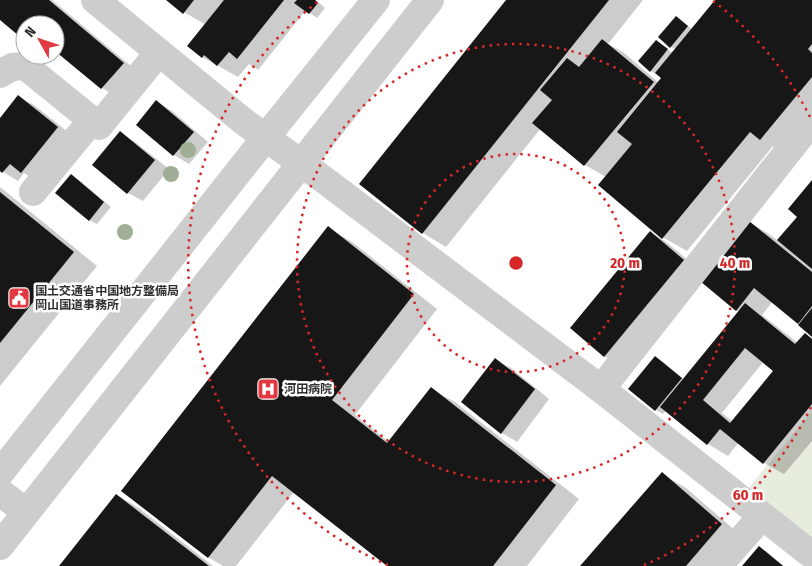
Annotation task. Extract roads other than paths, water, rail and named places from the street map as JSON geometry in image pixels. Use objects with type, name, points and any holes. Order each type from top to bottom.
[{"type":"street","points":[[95,0],[243,121],[601,389],[812,555]]},
{"type":"street","points":[[0,473],[376,0]]},
{"type":"street","points":[[0,546],[430,0]]},
{"type":"street","points":[[0,74],[12,67],[25,66],[98,126],[159,52]]},
{"type":"street","points":[[32,192],[92,120]]},
{"type":"street","points":[[601,389],[812,121]]},
{"type":"street","points":[[194,228],[229,255]]},
{"type":"street","points":[[68,388],[102,416]]},
{"type":"street","points":[[0,492],[26,512]]},
{"type":"street","points":[[718,566],[762,516]]},
{"type":"place","name":"国土交通省中国地方整備局 岡山国道事務所","points":[[19,298]]},
{"type":"place","name":"河田病院","points":[[268,389]]}]
